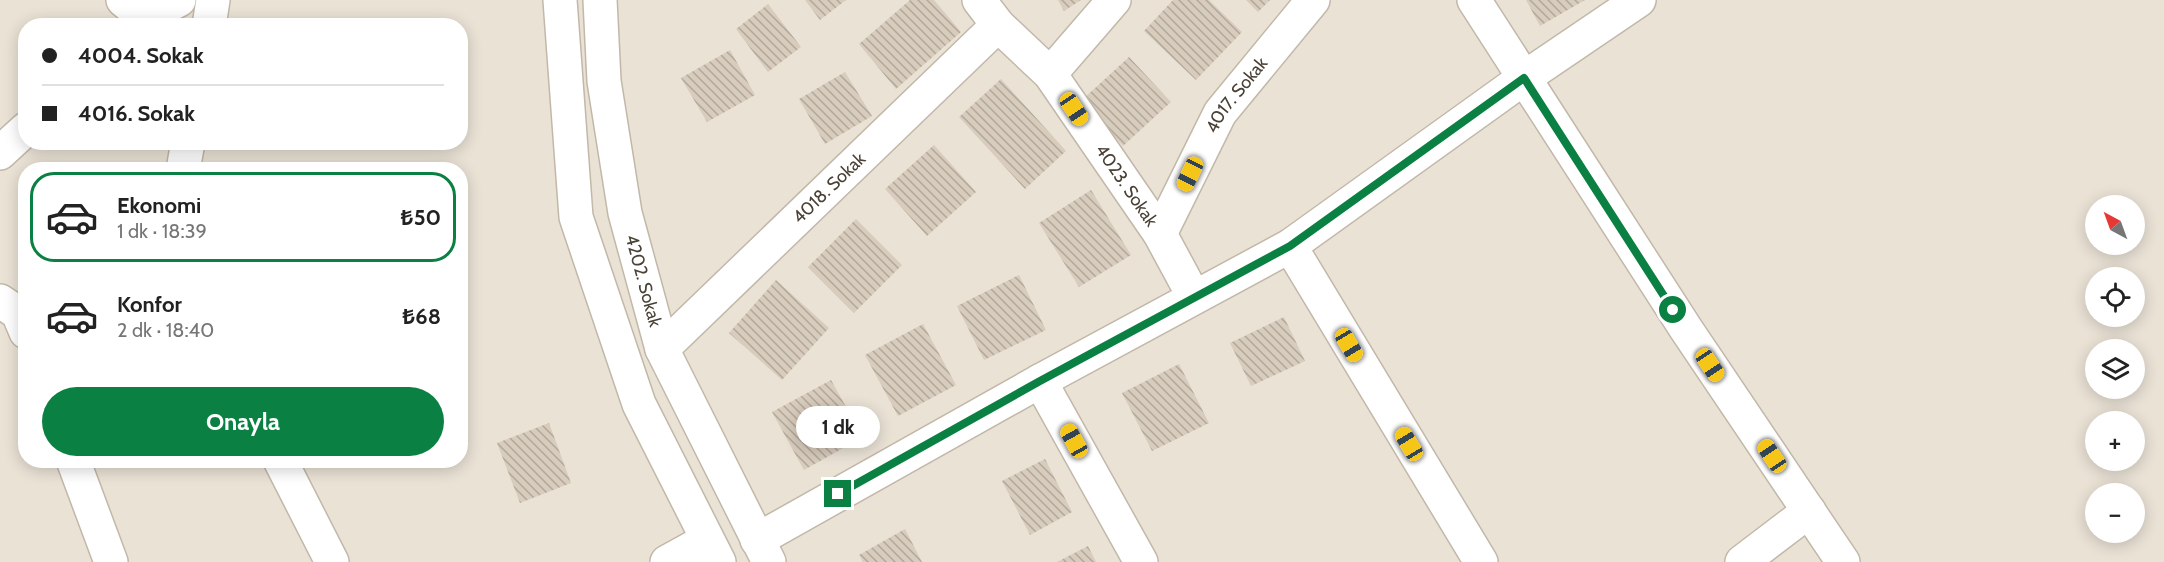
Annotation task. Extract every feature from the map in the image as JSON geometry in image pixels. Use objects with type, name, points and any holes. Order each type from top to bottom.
[{"type":"street","points":[[135,14],[179,0]]},
{"type":"street","points":[[210,18],[213,0]]},
{"type":"street","points":[[560,0],[576,217],[639,404],[713,551],[667,562]]},
{"type":"street","name":"4202. Sokak","points":[[600,0],[604,81],[625,213],[662,349],[763,551]]},
{"type":"street","points":[[1050,74],[1114,0]]},
{"type":"street","name":"4017. Sokak","points":[[1160,234],[1220,113],[1313,0]]},
{"type":"street","points":[[1474,0],[1686,329],[1809,511],[1840,561]]},
{"type":"street","points":[[763,551],[1040,381],[1290,246],[1524,78],[1639,0]]},
{"type":"street","name":"4018. Sokak","points":[[662,349],[988,13]]},
{"type":"street","name":"4023. Sokak","points":[[988,13],[1050,74],[1160,234],[1194,297]]},
{"type":"street","points":[[0,153],[18,136]]},
{"type":"street","points":[[1290,246],[1480,562]]},
{"type":"street","points":[[0,301],[18,313]]},
{"type":"street","points":[[1040,381],[1141,562]]},
{"type":"street","points":[[76,468],[111,562]]},
{"type":"street","points":[[284,468],[332,562]]},
{"type":"street","points":[[1742,562],[1809,511]]},
{"type":"shaded area","points":[[0,0],[2164,0],[2164,562],[0,562]]},
{"type":"building","points":[[805,0],[846,0],[820,20]]},
{"type":"building","points":[[910,0],[934,0],[961,32],[896,89],[859,44]]},
{"type":"building","points":[[1058,0],[1081,0],[1064,11]]},
{"type":"building","points":[[1173,0],[1209,0],[1242,32],[1196,80],[1144,31]]},
{"type":"building","points":[[1246,0],[1270,0],[1258,12]]},
{"type":"building","points":[[1526,0],[1585,0],[1540,26]]},
{"type":"building","points":[[768,4],[801,47],[768,72],[736,29]]},
{"type":"building","points":[[730,50],[755,95],[707,122],[681,78]]},
{"type":"building","points":[[1129,57],[1171,102],[1123,146],[1082,100]]},
{"type":"building","points":[[845,72],[872,116],[825,144],[799,99]]},
{"type":"building","points":[[1001,79],[1066,151],[1025,189],[959,117]]},
{"type":"building","points":[[934,145],[976,192],[927,236],[885,189]]},
{"type":"building","points":[[1091,190],[1131,255],[1079,287],[1039,223]]},
{"type":"building","points":[[856,219],[902,265],[854,313],[808,267]]},
{"type":"building","points":[[1019,275],[1046,330],[984,360],[957,306]]},
{"type":"building","points":[[776,280],[829,328],[782,380],[729,333]]},
{"type":"building","points":[[1284,317],[1305,361],[1251,386],[1230,343]]},
{"type":"building","points":[[923,324],[956,385],[898,416],[865,355]]},
{"type":"building","points":[[1179,364],[1209,423],[1152,451],[1122,393]]},
{"type":"building","points":[[831,380],[863,437],[804,470],[772,412]]},
{"type":"building","points":[[549,423],[571,483],[520,503],[497,443]]},
{"type":"building","points":[[1045,459],[1072,512],[1030,535],[1002,481]]},
{"type":"building","points":[[905,529],[922,562],[863,562],[859,555]]},
{"type":"building","points":[[1088,546],[1096,562],[1057,562]]},
{"type":"route","points":[[838,494],[1040,381],[1290,246],[1524,78],[1673,310]]}]
